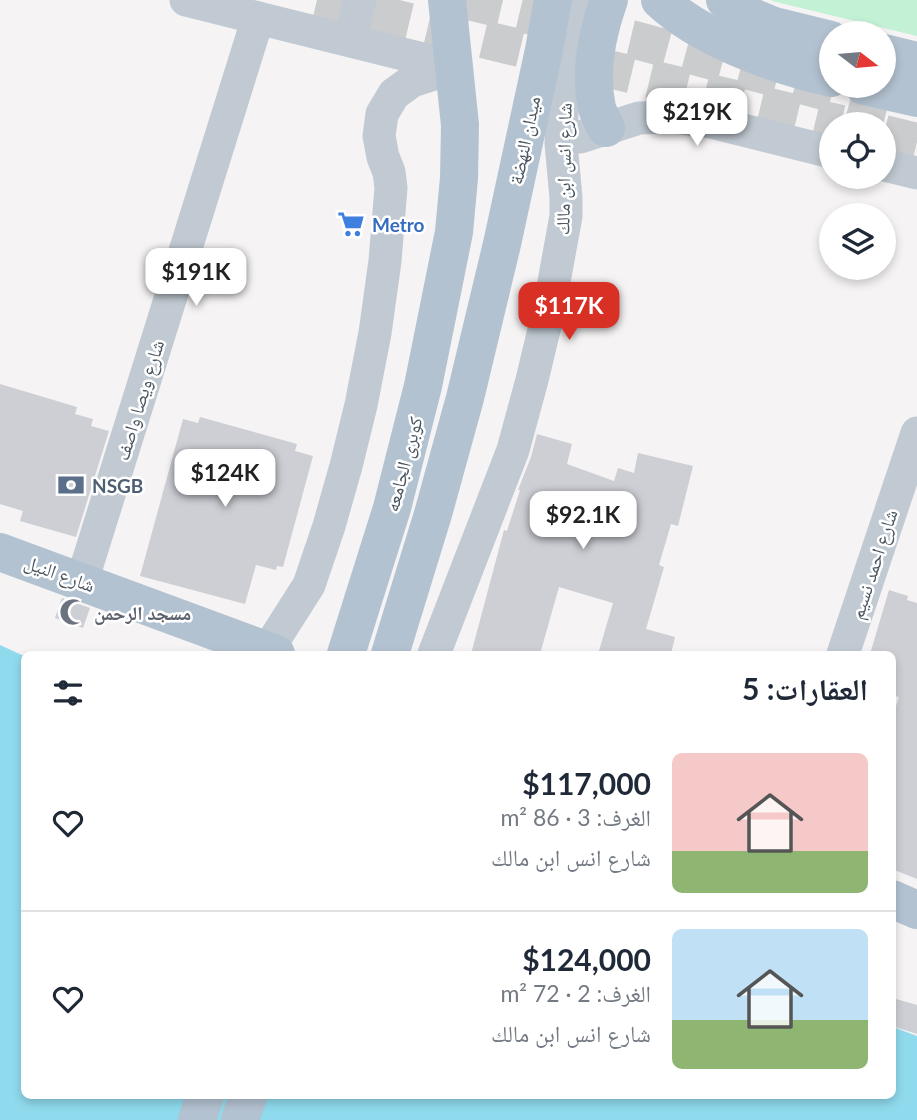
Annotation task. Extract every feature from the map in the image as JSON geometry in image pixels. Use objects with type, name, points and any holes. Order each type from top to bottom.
[{"type":"main road","points":[[447,0],[455,67]]},
{"type":"main road","name":"ميدان النهضة","points":[[391,651],[466,398],[553,0]]},
{"type":"main road","points":[[606,128],[598,110],[594,82],[595,52],[609,0]]},
{"type":"main road","points":[[660,0],[688,20],[741,49],[819,75]]},
{"type":"main road","points":[[725,0],[745,14],[774,26],[819,37]]},
{"type":"main road","points":[[896,56],[917,61]]},
{"type":"main road","name":"كوبرى الجامعه","points":[[347,651],[392,508],[423,386],[447,270],[459,178],[460,125],[455,67]]},
{"type":"main road","points":[[896,93],[917,98]]},
{"type":"main road","name":"شارع النيل","points":[[0,552],[267,651]]},
{"type":"main road","points":[[896,901],[917,910]]},
{"type":"main road","points":[[197,1120],[204,1099]]},
{"type":"main road","points":[[240,1120],[247,1099]]},
{"type":"street","points":[[186,0],[455,67]]},
{"type":"street","points":[[350,40],[360,0]]},
{"type":"street","name":"شارع انس ابن مالك","points":[[435,651],[513,450],[549,309],[566,216],[561,143],[564,95],[579,0]]},
{"type":"street","name":"شارع ويصا واصف","points":[[82,581],[258,18]]},
{"type":"street","points":[[273,651],[309,586],[332,514],[361,405],[385,261],[391,188],[379,136],[382,114],[394,94],[412,81],[455,67]]},
{"type":"street","points":[[561,143],[639,118],[672,117],[711,122],[819,149]]},
{"type":"street","points":[[896,168],[917,173]]},
{"type":"street","name":"شارع احمد نسيم","points":[[844,651],[917,433]]},
{"type":"green space","points":[[917,0],[917,36],[896,31],[896,21],[855,21],[772,1]]},
{"type":"water","points":[[0,645],[21,655],[21,1099],[896,1099],[896,1028],[917,1036],[917,1120],[0,1120]]},
{"type":"building","points":[[0,384],[77,407],[75,414],[93,419],[91,426],[109,431],[76,537],[20,521],[23,511],[0,504]]},
{"type":"building","points":[[200,417],[297,444],[295,451],[313,456],[283,567],[277,566],[276,570],[256,565],[245,604],[140,576],[183,419],[198,423]]},
{"type":"building","points":[[537,434],[572,444],[567,464],[614,481],[618,468],[634,473],[638,453],[693,466],[678,526],[671,524],[659,565],[664,567],[646,629],[675,637],[672,651],[599,651],[613,603],[559,587],[541,651],[472,651],[504,530],[507,531],[518,490]]},
{"type":"building","points":[[889,590],[908,596],[907,600],[917,603],[917,879],[896,871],[896,706],[899,697],[896,696],[896,651],[871,651]]},
{"type":"building","name":"مسجد الرحمن","points":[[62,598],[90,608],[83,628],[55,618]]},
{"type":"building","points":[[896,999],[917,1005],[917,1034],[896,1027]]},
{"type":"tunnel","points":[[317,0],[819,119]]},
{"type":"tunnel","points":[[464,0],[635,40],[901,112]]},
{"type":"tunnel","points":[[896,137],[917,142]]},
{"type":"place","name":"Metro","points":[[351,224]]},
{"type":"place","name":"NSGB","points":[[71,485]]},
{"type":"place","name":"مسجد الرحمن","points":[[73,612]]}]
